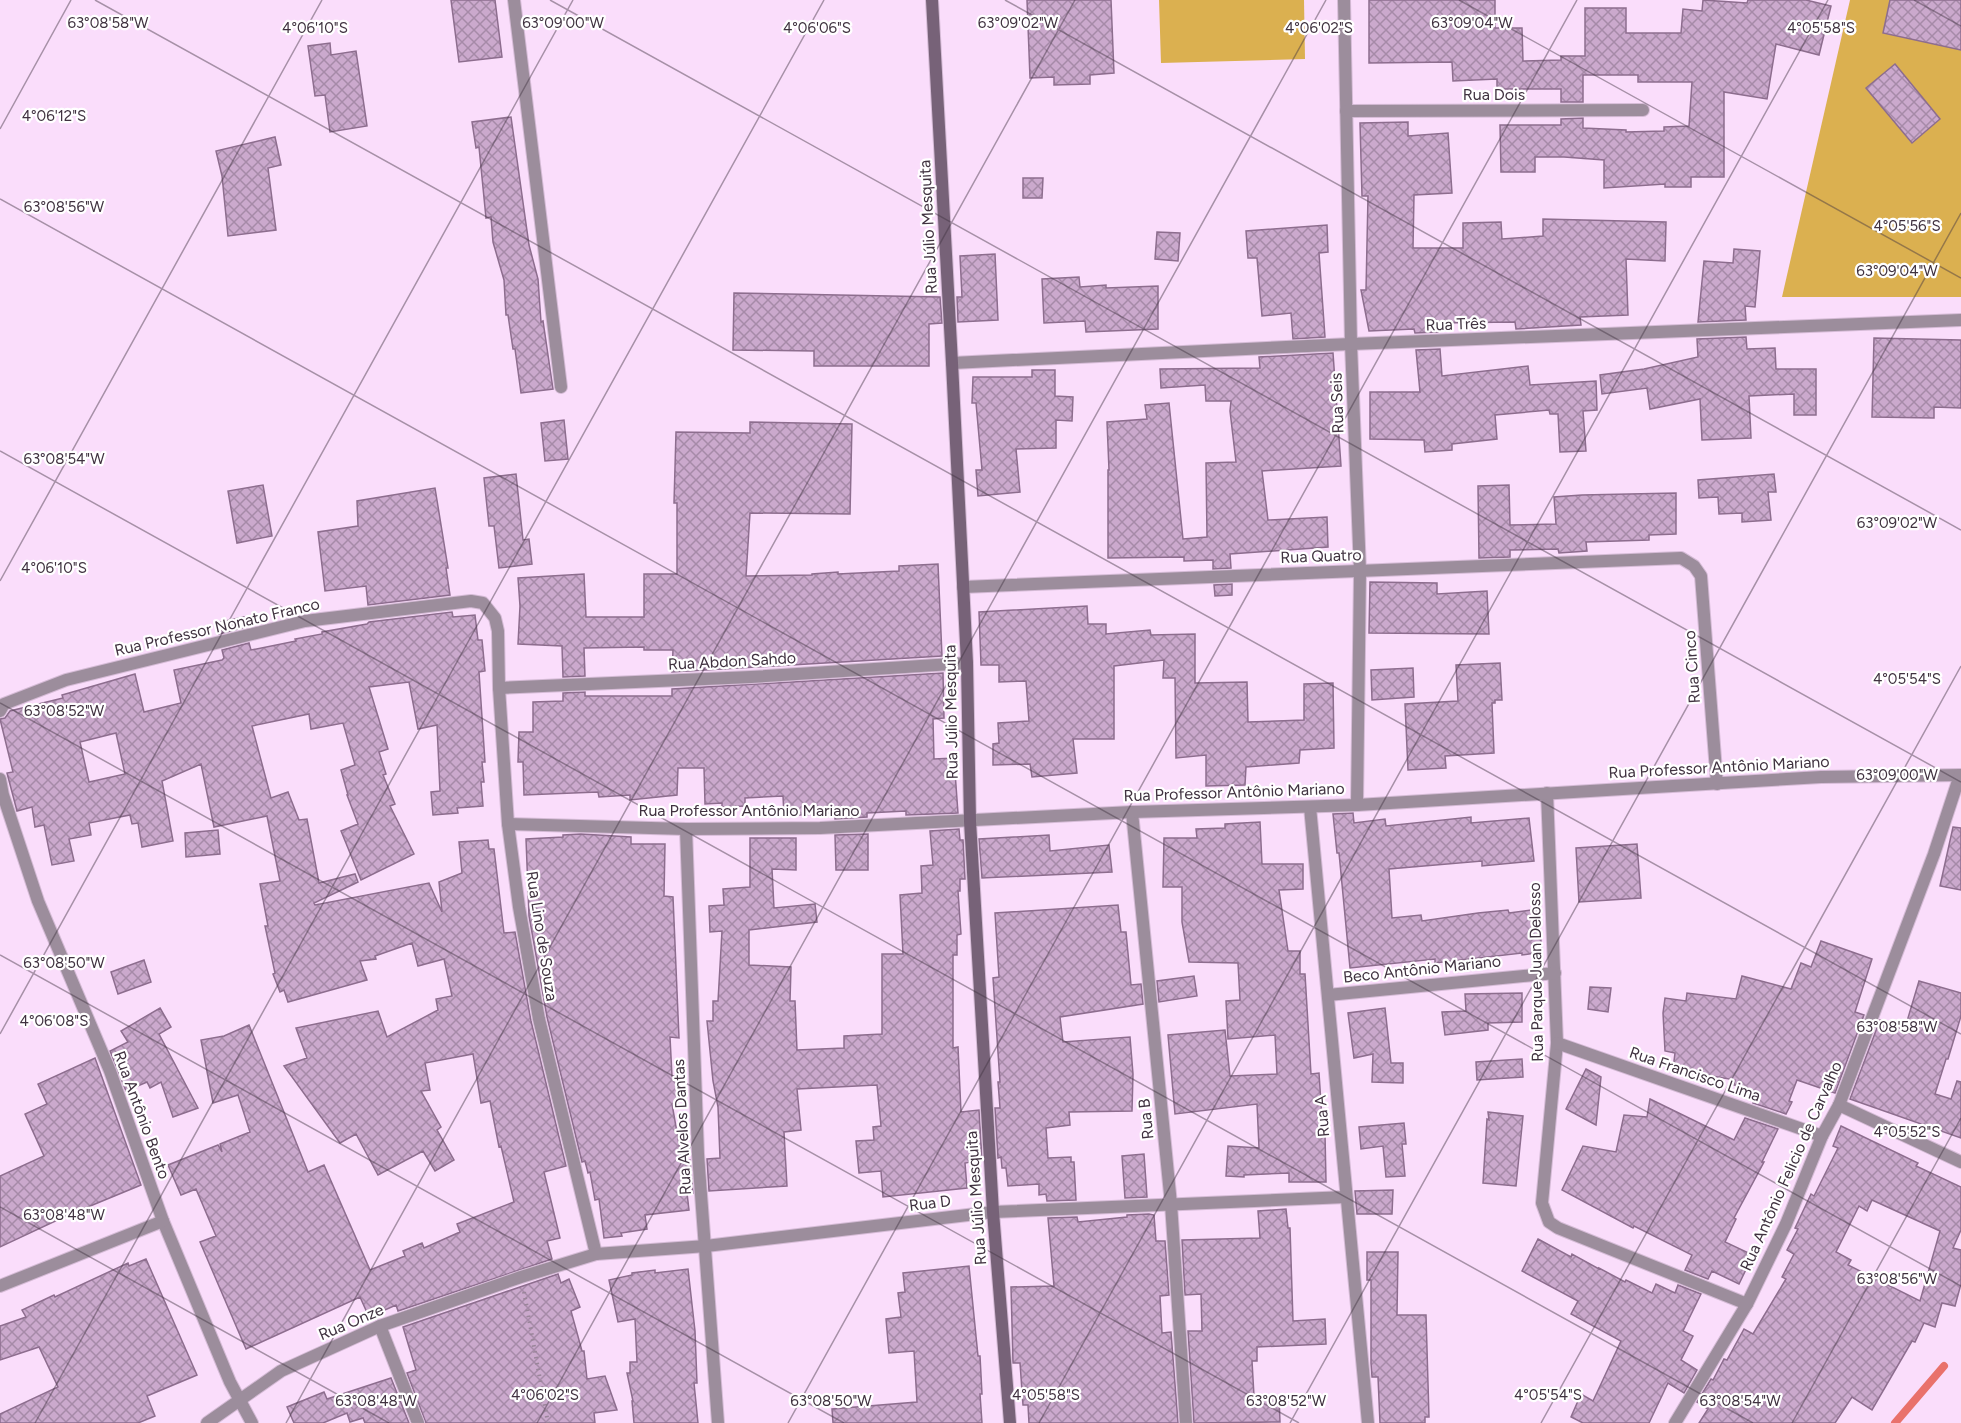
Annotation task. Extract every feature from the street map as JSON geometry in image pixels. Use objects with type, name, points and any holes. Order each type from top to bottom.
[{"type":"street","points":[[514,0],[561,387]]},
{"type":"street","name":"Rua Júlio Mesquita","points":[[932,0],[967,663],[970,821],[993,1212],[1010,1423]]},
{"type":"street","name":"Rua Seis","points":[[1344,0],[1351,344],[1360,571],[1357,805]]},
{"type":"street","name":"Rua Dois","points":[[1346,111],[1643,110]]},
{"type":"street","name":"Rua Três","points":[[952,363],[1351,344],[1961,320]]},
{"type":"street","name":"Rua Quatro","points":[[963,587],[1681,558]]},
{"type":"street","name":"Rua Cinco","points":[[1681,558],[1694,566],[1701,576],[1717,784]]},
{"type":"street","name":"Rua Professor Nonato Franco","points":[[0,711],[4,704],[66,680],[305,621],[471,601],[483,603],[495,618]]},
{"type":"street","name":"Rua Lino de Souza","points":[[495,618],[498,631],[499,688],[508,824],[519,907],[539,1019],[596,1254]]},
{"type":"street","name":"Rua Abdon Sahdo","points":[[499,688],[751,677],[967,663]]},
{"type":"street","name":"Rua Professor Antônio Mariano","points":[[508,824],[686,829],[820,828],[1132,812],[1357,805],[1821,777],[1961,775]]},
{"type":"street","name":"Rua Antônio Felicio de Carvalho","points":[[1675,1423],[1747,1304],[1786,1224],[1822,1136],[1839,1106],[1934,854],[1961,775]]},
{"type":"street","name":"Rua Antônio Bento","points":[[0,779],[3,795],[38,901],[110,1071],[163,1221],[239,1401],[252,1423]]},
{"type":"street","name":"Rua Parque Juan Delosso","points":[[1547,793],[1557,1043],[1542,1203],[1549,1221],[1558,1228],[1747,1304]]},
{"type":"street","name":"Rua A","points":[[1310,807],[1368,1423]]},
{"type":"street","name":"Rua B","points":[[1132,812],[1171,1204],[1186,1423]]},
{"type":"street","name":"Rua Alvelos Dantas","points":[[686,829],[698,1154],[718,1423]]},
{"type":"street","name":"Beco Antônio Mariano","points":[[1328,995],[1555,973]]},
{"type":"street","name":"Rua Francisco Lima","points":[[1557,1043],[1822,1136]]},
{"type":"street","points":[[1839,1106],[1961,1162]]},
{"type":"street","name":"Rua D","points":[[521,1277],[596,1254],[706,1246],[993,1212],[1346,1197]]},
{"type":"street","points":[[0,1286],[163,1221]]},
{"type":"street","name":"Rua Onze","points":[[207,1423],[281,1371],[380,1326],[521,1277]]},
{"type":"street","points":[[380,1326],[418,1423]]},
{"type":"path","points":[[521,1277],[548,1423]]},
{"type":"shaded area","points":[[1159,0],[1304,0],[1305,59],[1161,63]]},
{"type":"shaded area","points":[[1850,0],[1961,0],[1961,297],[1782,297]]},
{"type":"building","points":[[451,0],[495,0],[502,57],[459,62]]},
{"type":"building","points":[[1027,0],[1111,0],[1114,73],[1090,75],[1090,84],[1054,85],[1054,77],[1030,78]]},
{"type":"building","points":[[1369,0],[1495,0],[1495,28],[1522,28],[1523,61],[1561,60],[1561,56],[1585,56],[1585,8],[1626,8],[1626,33],[1681,33],[1683,9],[1702,11],[1703,0],[1747,3],[1748,0],[1806,0],[1831,6],[1819,55],[1776,44],[1767,99],[1724,92],[1724,177],[1691,177],[1691,187],[1665,187],[1665,184],[1604,188],[1604,160],[1535,157],[1535,172],[1501,172],[1500,125],[1561,125],[1561,119],[1583,118],[1583,128],[1626,130],[1626,132],[1664,131],[1664,127],[1689,126],[1692,82],[1638,82],[1638,75],[1583,75],[1583,102],[1561,102],[1561,89],[1497,89],[1497,79],[1453,81],[1452,62],[1369,63]]},
{"type":"building","points":[[1890,0],[1961,0],[1961,50],[1883,33]]},
{"type":"building","points":[[330,43],[331,55],[356,51],[367,126],[330,132],[325,95],[315,96],[308,46]]},
{"type":"building","points":[[1895,64],[1940,119],[1912,143],[1866,88]]},
{"type":"building","points":[[511,117],[529,245],[538,279],[541,322],[543,321],[553,389],[521,393],[515,349],[513,349],[508,315],[506,315],[504,280],[493,242],[491,217],[486,218],[479,147],[476,148],[472,122]]},
{"type":"building","points":[[1408,122],[1408,136],[1448,133],[1452,193],[1414,195],[1413,248],[1463,248],[1463,223],[1501,222],[1502,239],[1543,236],[1543,219],[1666,222],[1665,261],[1626,259],[1628,315],[1580,317],[1581,325],[1516,329],[1515,322],[1437,323],[1438,332],[1415,333],[1414,329],[1369,331],[1361,290],[1366,290],[1368,196],[1362,196],[1360,123]]},
{"type":"building","points":[[275,137],[281,165],[268,168],[276,230],[228,236],[222,176],[216,151]]},
{"type":"building","points":[[1023,178],[1043,178],[1042,198],[1023,198]]},
{"type":"building","points":[[1327,225],[1328,252],[1319,253],[1325,337],[1293,339],[1291,313],[1262,316],[1257,258],[1248,258],[1246,231]]},
{"type":"building","points":[[1157,232],[1180,233],[1178,261],[1155,259]]},
{"type":"building","points":[[1734,249],[1760,251],[1755,307],[1745,306],[1746,320],[1698,322],[1704,261],[1733,263]]},
{"type":"building","points":[[995,254],[998,320],[958,322],[957,297],[962,297],[960,256]]},
{"type":"building","points":[[1079,277],[1080,287],[1158,286],[1158,329],[1086,332],[1085,321],[1044,323],[1042,279]]},
{"type":"building","points":[[734,293],[940,297],[942,323],[929,324],[929,366],[814,366],[814,351],[733,350]]},
{"type":"building","points":[[1746,337],[1747,349],[1775,348],[1776,369],[1816,369],[1816,415],[1794,415],[1794,394],[1749,396],[1751,438],[1702,440],[1700,399],[1650,409],[1647,388],[1602,394],[1600,375],[1644,369],[1698,357],[1697,339]]},
{"type":"building","points":[[1874,338],[1961,340],[1961,408],[1934,407],[1934,418],[1872,417]]},
{"type":"building","points":[[1440,349],[1442,376],[1528,366],[1530,385],[1596,381],[1597,410],[1583,411],[1586,451],[1560,452],[1558,414],[1550,414],[1549,410],[1495,415],[1497,439],[1452,444],[1452,450],[1425,452],[1424,440],[1370,439],[1370,392],[1420,392],[1416,350]]},
{"type":"building","points":[[1333,353],[1341,466],[1262,471],[1268,520],[1327,517],[1328,547],[1230,554],[1231,568],[1213,569],[1213,560],[1184,561],[1184,557],[1108,558],[1107,422],[1147,419],[1145,405],[1169,403],[1183,539],[1207,537],[1206,463],[1236,462],[1230,411],[1231,401],[1206,401],[1205,385],[1161,388],[1160,369],[1260,368],[1259,357]]},
{"type":"building","points":[[1032,370],[1055,370],[1055,396],[1073,397],[1072,421],[1056,420],[1056,448],[1016,449],[1020,492],[978,496],[976,470],[982,470],[976,403],[972,403],[973,377],[1032,377]]},
{"type":"building","points":[[564,420],[568,459],[545,461],[541,423]]},
{"type":"building","points":[[750,422],[852,424],[850,514],[750,513],[746,576],[899,571],[899,566],[938,564],[942,656],[672,672],[673,650],[644,650],[644,647],[584,648],[585,676],[563,677],[562,646],[518,644],[520,606],[518,578],[584,574],[586,617],[644,617],[644,574],[677,574],[677,503],[674,503],[676,432],[750,433]]},
{"type":"building","points":[[516,474],[523,540],[529,539],[532,564],[499,568],[494,526],[489,526],[484,478]]},
{"type":"building","points":[[1774,474],[1776,492],[1768,492],[1771,520],[1742,522],[1742,513],[1719,514],[1718,497],[1699,498],[1698,480]]},
{"type":"building","points":[[263,485],[272,536],[237,543],[228,491]]},
{"type":"building","points":[[1509,485],[1510,525],[1556,524],[1554,497],[1676,493],[1676,534],[1649,535],[1649,540],[1586,542],[1587,551],[1559,553],[1558,549],[1510,550],[1510,557],[1479,558],[1478,486]]},
{"type":"building","points":[[435,488],[450,595],[368,605],[366,586],[325,591],[318,532],[358,526],[357,501]]},
{"type":"building","points":[[1370,582],[1437,583],[1437,594],[1487,591],[1489,634],[1369,633]]},
{"type":"building","points":[[1232,584],[1232,595],[1215,596],[1214,585]]},
{"type":"building","points":[[1087,606],[1088,624],[1106,624],[1106,634],[1150,630],[1151,635],[1195,634],[1195,683],[1247,682],[1248,722],[1304,720],[1304,684],[1333,683],[1334,748],[1300,750],[1299,763],[1246,767],[1245,785],[1206,786],[1206,755],[1176,758],[1175,678],[1163,678],[1164,660],[1114,666],[1114,739],[1073,739],[1077,773],[1032,777],[1030,764],[993,765],[993,744],[999,743],[998,723],[1029,721],[1026,681],[999,682],[999,665],[981,665],[979,612]]},
{"type":"building","points":[[452,612],[453,617],[475,615],[478,640],[482,640],[485,671],[479,672],[485,762],[482,762],[484,782],[481,782],[483,806],[457,808],[458,813],[433,815],[431,792],[440,791],[437,725],[418,729],[409,682],[369,687],[388,749],[379,752],[386,774],[383,775],[395,804],[390,806],[414,854],[361,880],[341,831],[358,824],[341,770],[355,765],[343,723],[311,729],[309,714],[252,726],[271,798],[288,792],[299,820],[307,819],[319,883],[355,874],[358,882],[314,903],[315,905],[429,883],[442,912],[439,882],[462,873],[459,842],[488,840],[489,849],[494,849],[504,933],[515,932],[531,1021],[566,1166],[544,1172],[560,1238],[547,1241],[552,1259],[398,1311],[396,1305],[369,1317],[360,1297],[246,1349],[200,1242],[216,1236],[196,1189],[181,1195],[168,1165],[218,1145],[222,1152],[220,1144],[250,1132],[238,1095],[213,1103],[201,1040],[224,1036],[249,1025],[308,1172],[324,1165],[370,1270],[405,1256],[403,1251],[422,1243],[424,1248],[460,1232],[457,1224],[514,1202],[501,1146],[499,1147],[490,1101],[481,1103],[473,1054],[425,1063],[430,1090],[421,1091],[441,1127],[437,1130],[454,1160],[435,1171],[423,1151],[378,1175],[356,1134],[340,1143],[284,1066],[307,1058],[296,1028],[378,1011],[387,1037],[438,1010],[436,999],[452,996],[444,959],[418,966],[412,943],[375,956],[376,959],[360,961],[367,980],[288,1002],[284,990],[280,992],[273,974],[275,973],[265,926],[268,926],[260,884],[280,881],[267,816],[214,827],[201,764],[162,781],[173,841],[142,847],[138,823],[132,824],[130,815],[89,823],[91,835],[69,839],[74,861],[52,865],[44,825],[35,827],[32,807],[17,811],[7,773],[13,772],[0,719],[5,718],[10,711],[63,698],[62,695],[135,674],[144,712],[181,703],[174,670],[222,660],[224,658],[222,650],[249,643],[251,650],[369,622]],"holes":[[[116,733],[125,774],[89,782],[80,742]]]},
{"type":"building","points":[[244,617],[246,627],[219,634],[216,623]]},
{"type":"building","points":[[1500,663],[1502,700],[1495,700],[1495,703],[1492,703],[1494,753],[1445,756],[1446,768],[1408,770],[1405,704],[1458,701],[1456,665]]},
{"type":"building","points":[[1413,668],[1414,697],[1372,700],[1371,670]]},
{"type":"building","points":[[943,673],[944,718],[933,719],[934,759],[954,758],[958,813],[906,815],[906,811],[867,813],[867,817],[835,819],[835,813],[784,816],[783,796],[745,798],[745,806],[722,807],[722,803],[705,804],[704,768],[678,768],[677,795],[630,800],[630,795],[599,797],[598,792],[524,795],[523,762],[518,762],[519,732],[533,732],[533,702],[563,701],[563,693],[585,692],[585,696],[672,696],[672,689]]},
{"type":"building","points":[[1353,813],[1354,823],[1385,819],[1386,826],[1471,817],[1471,823],[1529,818],[1534,861],[1482,866],[1482,861],[1389,869],[1392,918],[1421,915],[1422,921],[1478,913],[1508,910],[1509,913],[1538,909],[1542,952],[1435,963],[1435,959],[1350,968],[1333,814]]},
{"type":"building","points":[[1260,822],[1262,864],[1303,864],[1303,889],[1279,890],[1288,951],[1300,951],[1300,974],[1305,974],[1311,1074],[1319,1073],[1323,1134],[1325,1134],[1326,1182],[1289,1182],[1289,1173],[1244,1175],[1244,1177],[1226,1176],[1228,1146],[1259,1148],[1257,1104],[1175,1114],[1168,1035],[1225,1030],[1230,1076],[1277,1074],[1275,1035],[1228,1039],[1226,1001],[1240,1000],[1238,963],[1189,962],[1182,922],[1182,887],[1163,887],[1164,838],[1197,838],[1196,829],[1225,828],[1225,824]]},
{"type":"building","points":[[1953,827],[1961,828],[1961,890],[1940,886]]},
{"type":"building","points":[[959,829],[960,840],[963,840],[965,879],[960,879],[960,891],[958,891],[961,934],[957,935],[957,955],[953,955],[953,1048],[958,1047],[961,1112],[979,1110],[982,1160],[965,1163],[967,1188],[883,1197],[881,1171],[859,1173],[856,1141],[874,1140],[873,1127],[881,1126],[877,1085],[797,1089],[801,1130],[784,1132],[787,1186],[709,1191],[707,1159],[720,1158],[718,1107],[707,1021],[713,1021],[713,1001],[718,1001],[722,931],[710,932],[709,906],[724,905],[723,889],[750,887],[750,838],[796,838],[796,870],[772,869],[774,908],[815,904],[817,922],[749,930],[749,965],[791,967],[790,1001],[795,1001],[797,1050],[844,1048],[844,1036],[882,1034],[882,954],[903,954],[900,895],[922,893],[921,866],[933,865],[930,831]]},
{"type":"building","points":[[218,830],[220,854],[186,857],[185,833]]},
{"type":"building","points":[[581,834],[631,837],[631,844],[665,844],[664,896],[673,897],[679,1038],[670,1037],[672,1076],[676,1076],[678,1103],[672,1104],[682,1161],[690,1160],[693,1193],[687,1193],[689,1210],[645,1215],[647,1229],[604,1238],[599,1199],[595,1200],[590,1172],[588,1173],[585,1161],[582,1162],[547,1017],[529,916],[526,839]]},
{"type":"building","points":[[868,834],[868,870],[836,870],[835,835]]},
{"type":"building","points":[[1049,835],[1050,851],[1109,845],[1112,872],[982,878],[979,839]]},
{"type":"building","points":[[1637,844],[1641,898],[1579,902],[1576,848]]},
{"type":"building","points":[[1118,905],[1121,932],[1126,932],[1131,985],[1141,984],[1143,1004],[1060,1017],[1063,1042],[1130,1037],[1133,1074],[1132,1111],[1069,1112],[1070,1125],[1046,1128],[1048,1158],[1071,1157],[1071,1162],[1074,1162],[1076,1200],[1047,1201],[1046,1194],[1039,1195],[1039,1184],[1008,1186],[1006,1168],[1002,1168],[1001,1157],[998,1158],[995,1108],[1000,1108],[998,1082],[1000,1082],[993,978],[999,977],[995,913]]},
{"type":"building","points":[[1821,941],[1872,959],[1855,1012],[1864,1015],[1835,1093],[1797,1080],[1789,1101],[1792,1102],[1786,1114],[1753,1103],[1755,1098],[1746,1096],[1748,1089],[1734,1085],[1735,1080],[1673,1069],[1675,1053],[1665,1051],[1663,1013],[1665,998],[1686,1001],[1687,993],[1736,999],[1742,976],[1791,989],[1801,963],[1811,967]]},
{"type":"building","points":[[144,960],[151,982],[118,994],[111,972]]},
{"type":"building","points":[[1194,976],[1197,996],[1159,1002],[1157,981]]},
{"type":"building","points":[[1919,981],[1961,993],[1961,1016],[1935,1094],[1951,1099],[1957,1081],[1961,1082],[1961,1138],[1850,1099],[1880,1020],[1905,1028]]},
{"type":"building","points":[[1590,987],[1611,988],[1608,1012],[1588,1009]]},
{"type":"building","points":[[1522,993],[1522,1022],[1488,1023],[1488,1030],[1445,1035],[1442,1012],[1466,1011],[1465,994]]},
{"type":"building","points":[[160,1008],[171,1027],[159,1034],[198,1108],[173,1117],[161,1082],[150,1088],[147,1082],[126,1091],[110,1051],[128,1042],[121,1031]]},
{"type":"building","points":[[1385,1008],[1391,1063],[1403,1063],[1403,1083],[1372,1082],[1373,1054],[1354,1058],[1348,1013]]},
{"type":"building","points":[[95,1058],[141,1185],[66,1216],[0,1247],[0,1176],[44,1156],[25,1114],[47,1104],[38,1084]]},
{"type":"building","points":[[1522,1059],[1523,1077],[1477,1080],[1476,1062]]},
{"type":"building","points":[[1586,1069],[1601,1077],[1596,1125],[1566,1109]]},
{"type":"building","points":[[1650,1099],[1734,1140],[1745,1118],[1778,1129],[1762,1162],[1764,1162],[1734,1218],[1736,1219],[1725,1242],[1753,1255],[1739,1284],[1712,1271],[1708,1279],[1685,1270],[1692,1255],[1634,1226],[1633,1228],[1562,1190],[1583,1146],[1616,1152],[1624,1115],[1647,1117]]},
{"type":"building","points":[[1488,1112],[1523,1116],[1516,1186],[1483,1183]]},
{"type":"building","points":[[1404,1123],[1406,1144],[1402,1144],[1405,1176],[1386,1177],[1383,1146],[1361,1149],[1359,1127]]},
{"type":"building","points":[[1841,1126],[1918,1163],[1916,1166],[1961,1187],[1961,1230],[1953,1248],[1961,1250],[1961,1284],[1955,1306],[1942,1303],[1935,1327],[1924,1323],[1915,1342],[1912,1341],[1872,1410],[1852,1397],[1835,1423],[1699,1423],[1708,1409],[1697,1402],[1711,1379],[1713,1380],[1724,1359],[1727,1360],[1744,1329],[1753,1334],[1786,1279],[1782,1277],[1794,1254],[1787,1250],[1798,1229],[1795,1228],[1811,1194],[1814,1196],[1838,1148],[1833,1146]],"holes":[[[1872,1200],[1940,1231],[1920,1301],[1848,1265],[1851,1260],[1836,1252],[1859,1206],[1867,1211]]]},
{"type":"building","points":[[1144,1154],[1147,1197],[1125,1198],[1122,1156]]},
{"type":"building","points":[[1393,1190],[1392,1214],[1357,1214],[1355,1191]]},
{"type":"building","points":[[1286,1209],[1288,1228],[1290,1228],[1293,1321],[1325,1319],[1326,1344],[1257,1347],[1257,1361],[1252,1361],[1254,1396],[1279,1396],[1280,1422],[1194,1423],[1188,1331],[1202,1331],[1201,1294],[1185,1295],[1182,1240],[1260,1238],[1258,1211]]},
{"type":"building","points":[[1154,1215],[1156,1241],[1165,1241],[1169,1295],[1160,1296],[1162,1333],[1171,1332],[1178,1423],[1029,1423],[1028,1405],[1023,1405],[1020,1363],[1013,1363],[1011,1287],[1054,1286],[1048,1218],[1077,1217],[1078,1222]]},
{"type":"building","points":[[1538,1239],[1571,1257],[1572,1254],[1625,1282],[1626,1280],[1652,1293],[1656,1284],[1675,1293],[1678,1285],[1701,1294],[1683,1331],[1693,1336],[1681,1360],[1697,1370],[1684,1393],[1668,1383],[1649,1423],[1583,1423],[1571,1417],[1581,1394],[1593,1401],[1621,1341],[1571,1314],[1578,1301],[1522,1271]]},
{"type":"building","points":[[1367,1252],[1398,1252],[1397,1315],[1426,1315],[1429,1417],[1425,1417],[1425,1423],[1380,1423],[1378,1377],[1372,1377],[1371,1280],[1367,1280]]},
{"type":"building","points":[[146,1259],[197,1375],[147,1396],[155,1416],[138,1423],[0,1423],[0,1414],[58,1387],[39,1347],[0,1360],[0,1326],[26,1317],[22,1310],[54,1295],[55,1297],[128,1263],[129,1266]]},
{"type":"building","points":[[969,1266],[978,1356],[980,1356],[982,1423],[833,1423],[832,1409],[917,1402],[914,1351],[889,1353],[886,1319],[901,1317],[898,1293],[905,1292],[903,1273]]},
{"type":"building","points":[[688,1269],[695,1331],[697,1383],[694,1383],[698,1423],[634,1423],[633,1401],[627,1373],[630,1373],[630,1362],[637,1362],[635,1319],[618,1322],[609,1280],[632,1275],[632,1273]]},
{"type":"building","points":[[558,1274],[561,1283],[569,1279],[580,1307],[571,1311],[582,1351],[584,1351],[587,1379],[605,1376],[617,1410],[594,1413],[595,1423],[426,1423],[407,1373],[416,1370],[403,1327]]},
{"type":"building","points":[[391,1378],[409,1423],[365,1423],[363,1418],[350,1422],[347,1413],[323,1423],[294,1423],[287,1407],[324,1392],[327,1399]]},
{"type":"waterway","points":[[1895,1423],[1944,1366]]}]
